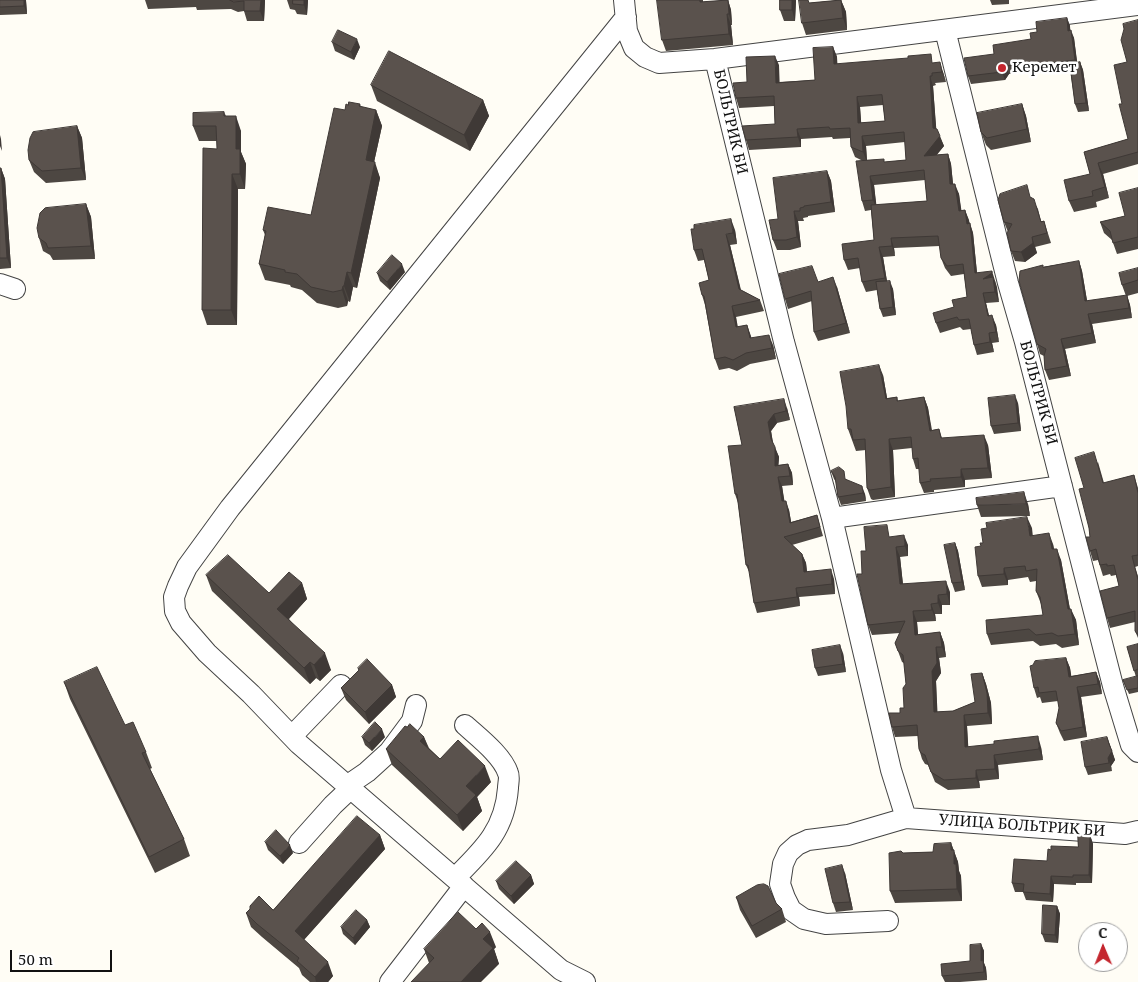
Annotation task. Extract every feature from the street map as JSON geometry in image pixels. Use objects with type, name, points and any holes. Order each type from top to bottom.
[{"type":"street","points":[[625,8],[627,31],[634,48],[645,57],[659,63],[715,59],[1138,5]]},
{"type":"street","points":[[585,982],[561,970],[292,736],[207,653],[181,623],[175,611],[174,597],[187,567],[230,508],[625,8]]},
{"type":"street","name":"БОЛЬТРИК БИ","points":[[946,30],[1008,283],[1025,342],[1113,686],[1136,747]]},
{"type":"street","name":"БОЛЬТРИК БИ","points":[[715,59],[782,333],[832,518],[891,770],[906,818]]},
{"type":"street","points":[[832,518],[1062,486]]},
{"type":"street","points":[[292,736],[341,685]]},
{"type":"street","points":[[299,843],[350,786],[389,752],[412,722],[416,704]]},
{"type":"street","points":[[390,982],[501,823],[509,774],[494,751],[465,725]]},
{"type":"street","name":"УЛИЦА БОЛЬТРИК БИ","points":[[888,921],[826,924],[804,919],[791,910],[780,884],[780,875],[788,853],[797,845],[808,840],[848,835],[906,818],[1125,834],[1138,831]]},
{"type":"building","points":[[0,0],[24,0],[24,6],[0,7]]},
{"type":"building","points":[[230,0],[261,0],[260,11],[244,11],[244,1],[234,2]]},
{"type":"building","points":[[293,0],[304,0],[304,5],[293,4]]},
{"type":"building","points":[[657,0],[700,0],[700,2],[728,0],[729,34],[662,40]]},
{"type":"building","points":[[780,0],[792,0],[792,10],[780,10]]},
{"type":"building","points":[[799,0],[808,0],[809,3],[841,0],[843,18],[802,23]]},
{"type":"building","points":[[1067,18],[1068,31],[1071,30],[1075,60],[1034,65],[1034,62],[1006,66],[1002,72],[968,76],[964,58],[994,54],[993,45],[1031,39],[1030,33],[1037,32],[1036,22]]},
{"type":"building","points":[[1138,20],[1138,152],[1098,163],[1105,187],[1092,191],[1093,196],[1069,201],[1064,180],[1090,174],[1084,152],[1128,139],[1119,104],[1122,104],[1114,65],[1127,62],[1121,40],[1124,29],[1123,24]]},
{"type":"building","points":[[338,30],[357,39],[351,52],[332,42]]},
{"type":"building","points":[[833,47],[834,64],[908,58],[908,56],[931,54],[932,63],[940,62],[942,72],[932,73],[932,76],[930,76],[933,128],[937,129],[940,136],[924,156],[948,154],[950,184],[955,184],[959,211],[965,210],[967,224],[970,223],[975,273],[992,271],[983,279],[993,277],[995,292],[983,293],[988,316],[992,315],[996,332],[989,333],[990,342],[974,345],[969,319],[959,320],[957,317],[936,323],[933,313],[954,307],[952,300],[967,297],[963,264],[947,266],[941,258],[938,236],[891,238],[892,246],[879,247],[885,278],[862,282],[858,258],[844,260],[842,244],[874,240],[871,205],[927,201],[924,170],[870,176],[873,200],[862,201],[856,161],[884,159],[884,162],[906,160],[904,132],[862,136],[863,152],[851,147],[850,128],[797,129],[798,137],[746,140],[742,126],[775,124],[774,96],[736,98],[733,83],[747,82],[746,57],[775,56],[776,83],[815,80],[813,48]],"holes":[[[882,95],[885,121],[858,123],[857,97]]]},
{"type":"building","points":[[389,51],[483,100],[464,135],[371,85]]},
{"type":"building","points":[[1080,62],[1086,103],[1075,104],[1070,65]]},
{"type":"building","points":[[349,102],[376,110],[366,160],[375,162],[351,273],[347,272],[342,290],[333,292],[311,287],[297,274],[259,264],[266,231],[263,230],[268,207],[311,215],[334,108],[345,110],[346,104],[348,105]]},
{"type":"building","points":[[1022,104],[1027,129],[987,138],[981,132],[977,113]]},
{"type":"building","points":[[224,112],[224,116],[236,116],[236,149],[240,149],[240,174],[232,174],[231,310],[202,310],[203,148],[217,149],[216,126],[193,126],[193,113]]},
{"type":"building","points":[[77,126],[81,168],[42,171],[29,160],[28,150],[33,132]]},
{"type":"building","points":[[1,168],[7,258],[0,258]]},
{"type":"building","points":[[827,171],[831,202],[804,206],[800,208],[800,211],[794,211],[797,237],[786,240],[773,240],[769,220],[778,219],[773,178]]},
{"type":"building","points":[[1027,185],[1030,197],[1034,199],[1041,222],[1044,221],[1047,233],[1032,237],[1033,243],[1021,252],[1011,251],[1007,233],[1012,224],[1004,222],[998,200],[1000,194]]},
{"type":"building","points":[[1138,188],[1138,237],[1113,243],[1110,231],[1100,222],[1125,216],[1119,193]]},
{"type":"building","points":[[86,204],[91,246],[48,248],[46,243],[39,238],[37,228],[40,213],[45,208]]},
{"type":"building","points":[[731,219],[733,233],[726,234],[739,289],[760,300],[732,306],[736,327],[747,325],[750,338],[769,335],[772,348],[746,353],[733,360],[725,357],[715,359],[704,296],[702,295],[699,283],[709,280],[702,249],[694,250],[691,229],[694,229],[694,225]]},
{"type":"building","points":[[392,255],[402,264],[387,282],[377,273]]},
{"type":"building","points":[[1079,261],[1085,301],[1127,295],[1129,308],[1088,314],[1092,333],[1061,339],[1067,366],[1045,370],[1044,356],[1046,349],[1037,344],[1019,281],[1020,271],[1043,265],[1043,267]]},
{"type":"building","points":[[812,266],[818,282],[833,277],[846,323],[814,332],[811,291],[785,299],[779,274]]},
{"type":"building","points":[[1138,268],[1138,280],[1122,285],[1119,273]]},
{"type":"building","points":[[890,281],[893,307],[880,309],[876,282]]},
{"type":"building","points":[[879,365],[886,399],[897,397],[897,401],[924,397],[930,431],[939,429],[941,438],[984,435],[988,468],[961,469],[961,477],[930,479],[931,481],[920,483],[918,458],[913,459],[911,437],[889,439],[891,487],[870,490],[867,488],[865,439],[853,440],[851,429],[848,429],[840,372]]},
{"type":"building","points":[[1015,395],[1018,423],[991,426],[988,398]]},
{"type":"building","points":[[784,399],[786,411],[774,414],[768,422],[771,439],[775,447],[775,466],[788,464],[790,476],[778,477],[782,501],[786,501],[790,523],[817,515],[820,527],[784,537],[802,554],[804,572],[831,569],[832,584],[796,588],[797,597],[754,603],[748,565],[746,565],[737,494],[735,494],[728,446],[742,445],[734,407]]},
{"type":"building","points":[[1094,452],[1103,483],[1134,475],[1138,493],[1138,555],[1132,556],[1138,580],[1138,635],[1135,631],[1135,611],[1107,618],[1100,591],[1119,586],[1114,565],[1100,565],[1096,549],[1090,551],[1086,537],[1090,537],[1089,528],[1079,489],[1084,488],[1075,458]]},
{"type":"building","points":[[839,467],[844,471],[845,479],[862,486],[863,493],[838,497],[835,477],[831,471]]},
{"type":"building","points":[[1024,492],[1026,504],[977,505],[976,498]]},
{"type":"building","points":[[1027,517],[1030,536],[1049,533],[1052,549],[1057,549],[1068,609],[1071,609],[1075,634],[1058,636],[1052,633],[1036,635],[1029,629],[987,634],[986,620],[1043,615],[1040,597],[1036,591],[1037,569],[1026,571],[1025,566],[1004,568],[1004,574],[978,576],[975,547],[981,546],[980,543],[983,543],[981,529],[987,528],[986,523]]},
{"type":"building","points":[[887,525],[889,537],[904,535],[905,546],[896,547],[900,584],[946,581],[947,594],[938,595],[938,603],[931,604],[932,610],[913,611],[915,635],[940,632],[942,647],[936,647],[937,663],[932,671],[934,712],[953,711],[975,702],[971,674],[982,673],[987,693],[988,713],[964,715],[965,747],[994,744],[994,741],[1038,736],[1039,749],[994,755],[995,769],[976,770],[976,778],[944,780],[931,772],[925,755],[919,749],[917,725],[892,727],[889,713],[900,713],[900,708],[904,708],[903,688],[906,684],[903,655],[898,651],[895,643],[905,621],[868,625],[857,574],[862,574],[861,551],[866,551],[864,527]]},
{"type":"building","points":[[955,543],[962,582],[952,583],[944,545]]},
{"type":"building","points":[[228,555],[269,593],[289,572],[302,583],[277,609],[325,653],[314,665],[310,662],[304,668],[206,575]]},
{"type":"building","points":[[1138,644],[1138,669],[1134,671],[1127,647]]},
{"type":"building","points":[[840,645],[843,664],[815,668],[812,650]]},
{"type":"building","points":[[1066,658],[1069,677],[1096,672],[1098,684],[1077,687],[1083,727],[1061,731],[1056,723],[1059,708],[1056,691],[1039,693],[1038,687],[1034,688],[1030,666],[1035,661]]},
{"type":"building","points":[[367,659],[392,685],[365,712],[341,688]]},
{"type":"building","points":[[97,667],[125,725],[133,722],[146,752],[142,753],[184,839],[149,857],[64,682]]},
{"type":"building","points":[[1138,676],[1138,688],[1127,690],[1123,680]]},
{"type":"building","points":[[375,722],[382,729],[369,743],[362,737]]},
{"type":"building","points":[[410,724],[424,737],[420,741],[440,759],[458,740],[485,766],[466,786],[476,795],[457,815],[386,749],[405,726],[407,727]]},
{"type":"building","points":[[1107,737],[1112,751],[1108,758],[1109,763],[1085,767],[1081,742]]},
{"type":"building","points":[[357,816],[380,835],[295,931],[328,962],[315,977],[297,961],[299,958],[246,913],[259,896],[273,910]]},
{"type":"building","points":[[276,830],[290,845],[280,856],[265,842]]},
{"type":"building","points":[[1078,834],[1090,835],[1089,875],[1073,875],[1073,877],[1051,876],[1050,894],[1023,892],[1024,884],[1012,883],[1014,859],[1047,861],[1048,849],[1051,850],[1051,846],[1078,847]]},
{"type":"building","points":[[951,843],[951,850],[954,850],[954,864],[956,864],[957,889],[890,891],[889,853],[901,851],[903,853],[933,852],[934,844]]},
{"type":"building","points":[[516,861],[531,875],[511,896],[496,881]]},
{"type":"building","points":[[842,865],[850,902],[833,903],[825,869]]},
{"type":"building","points":[[764,884],[768,886],[776,903],[782,909],[752,926],[736,897],[757,885]]},
{"type":"building","points":[[1043,905],[1057,906],[1055,935],[1042,934]]},
{"type":"building","points":[[356,910],[367,920],[353,938],[341,927]]},
{"type":"building","points":[[458,912],[476,929],[482,923],[490,932],[483,939],[493,948],[461,982],[411,982],[434,958],[424,949]]},
{"type":"building","points":[[981,944],[981,961],[983,960],[984,972],[942,976],[941,964],[970,961],[970,945]]},
{"type":"place","name":"Керемет","points":[[1002,68]]}]
